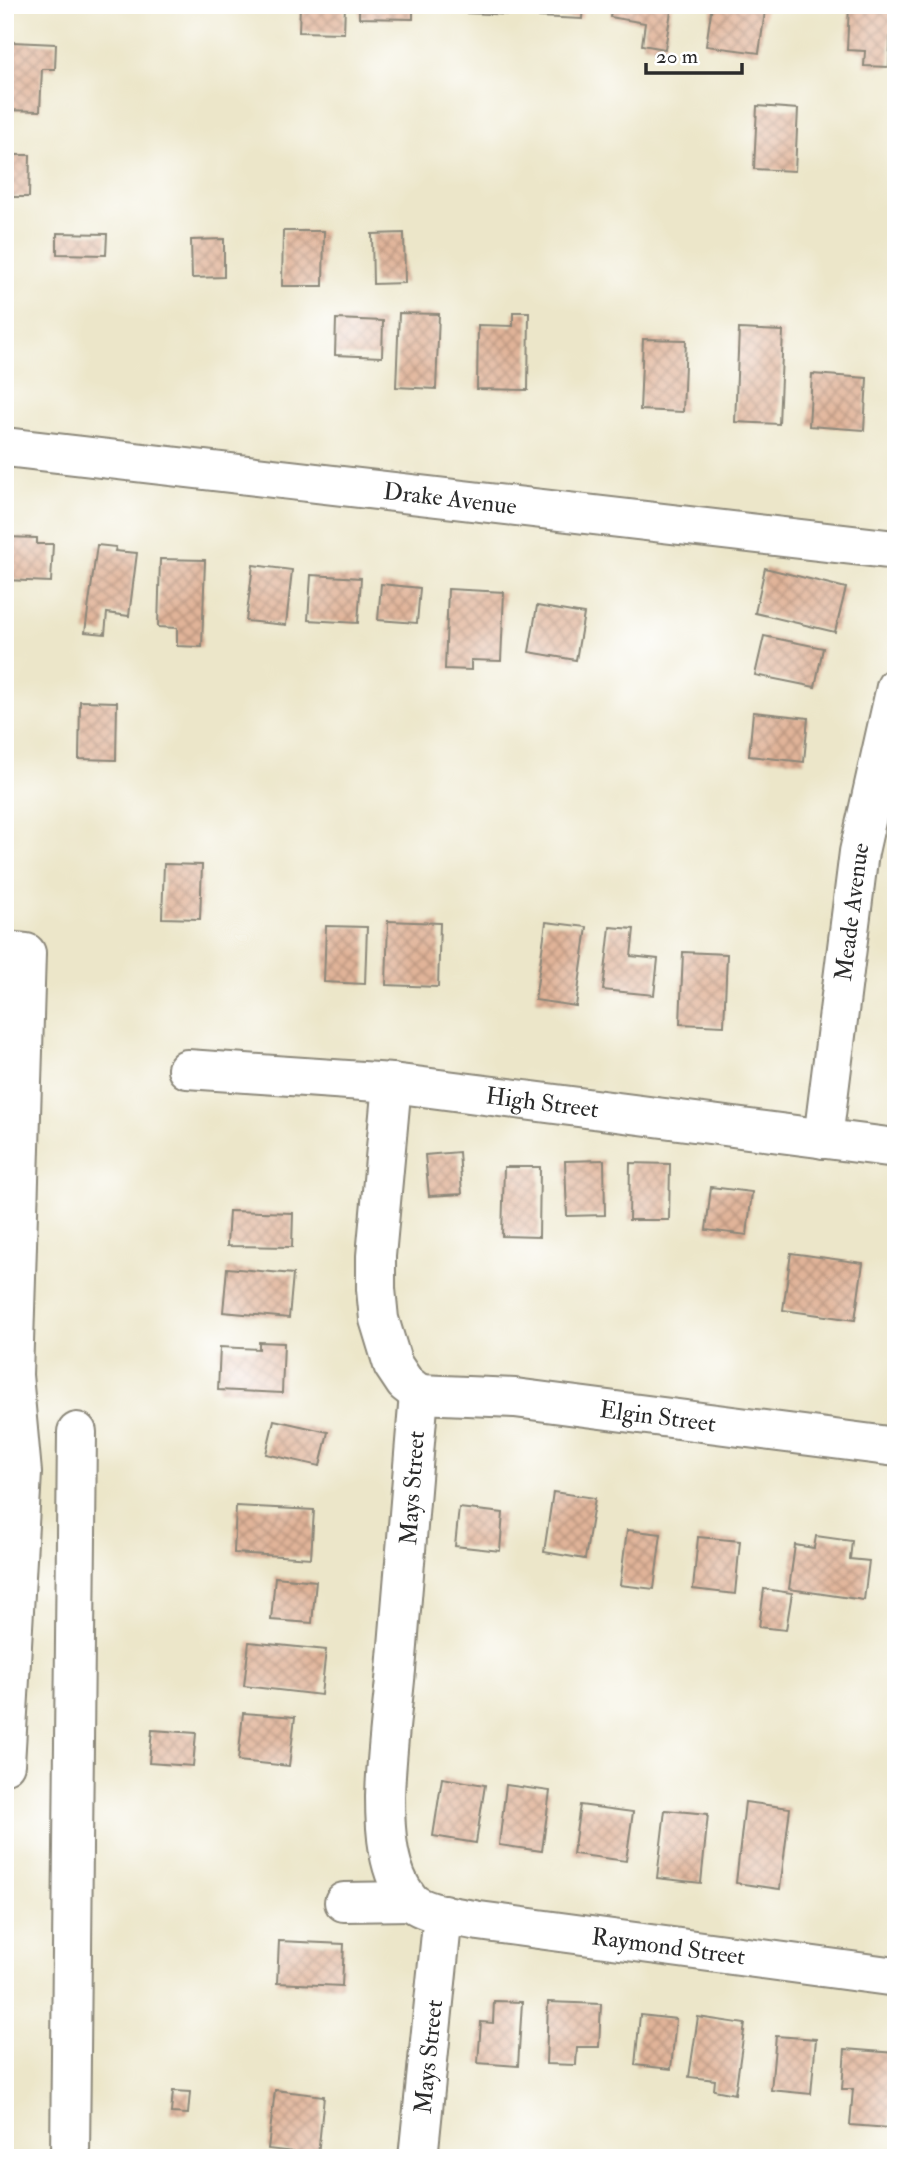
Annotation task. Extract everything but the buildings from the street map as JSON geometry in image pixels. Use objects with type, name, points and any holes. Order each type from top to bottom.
[{"type":"street","name":"Drake Avenue","points":[[5,447],[896,550]]},
{"type":"street","name":"Meade Avenue","points":[[823,1139],[859,852],[896,687]]},
{"type":"street","points":[[5,951],[26,953],[13,1375],[22,1473],[5,1764]]},
{"type":"street","name":"High Street","points":[[187,1069],[392,1083],[896,1149]]},
{"type":"street","points":[[392,1083],[376,1256],[376,1289],[379,1319],[393,1365],[405,1382],[419,1394]]},
{"type":"street","name":"Elgin Street","points":[[419,1394],[515,1398],[896,1447]]},
{"type":"street","name":"Mays Street","points":[[418,2158],[426,1907],[394,1872],[388,1846],[385,1796],[419,1394]]},
{"type":"street","points":[[70,2158],[77,1432]]},
{"type":"street","name":"Raymond Street","points":[[344,1902],[426,1907],[479,1921],[896,1977]]}]
